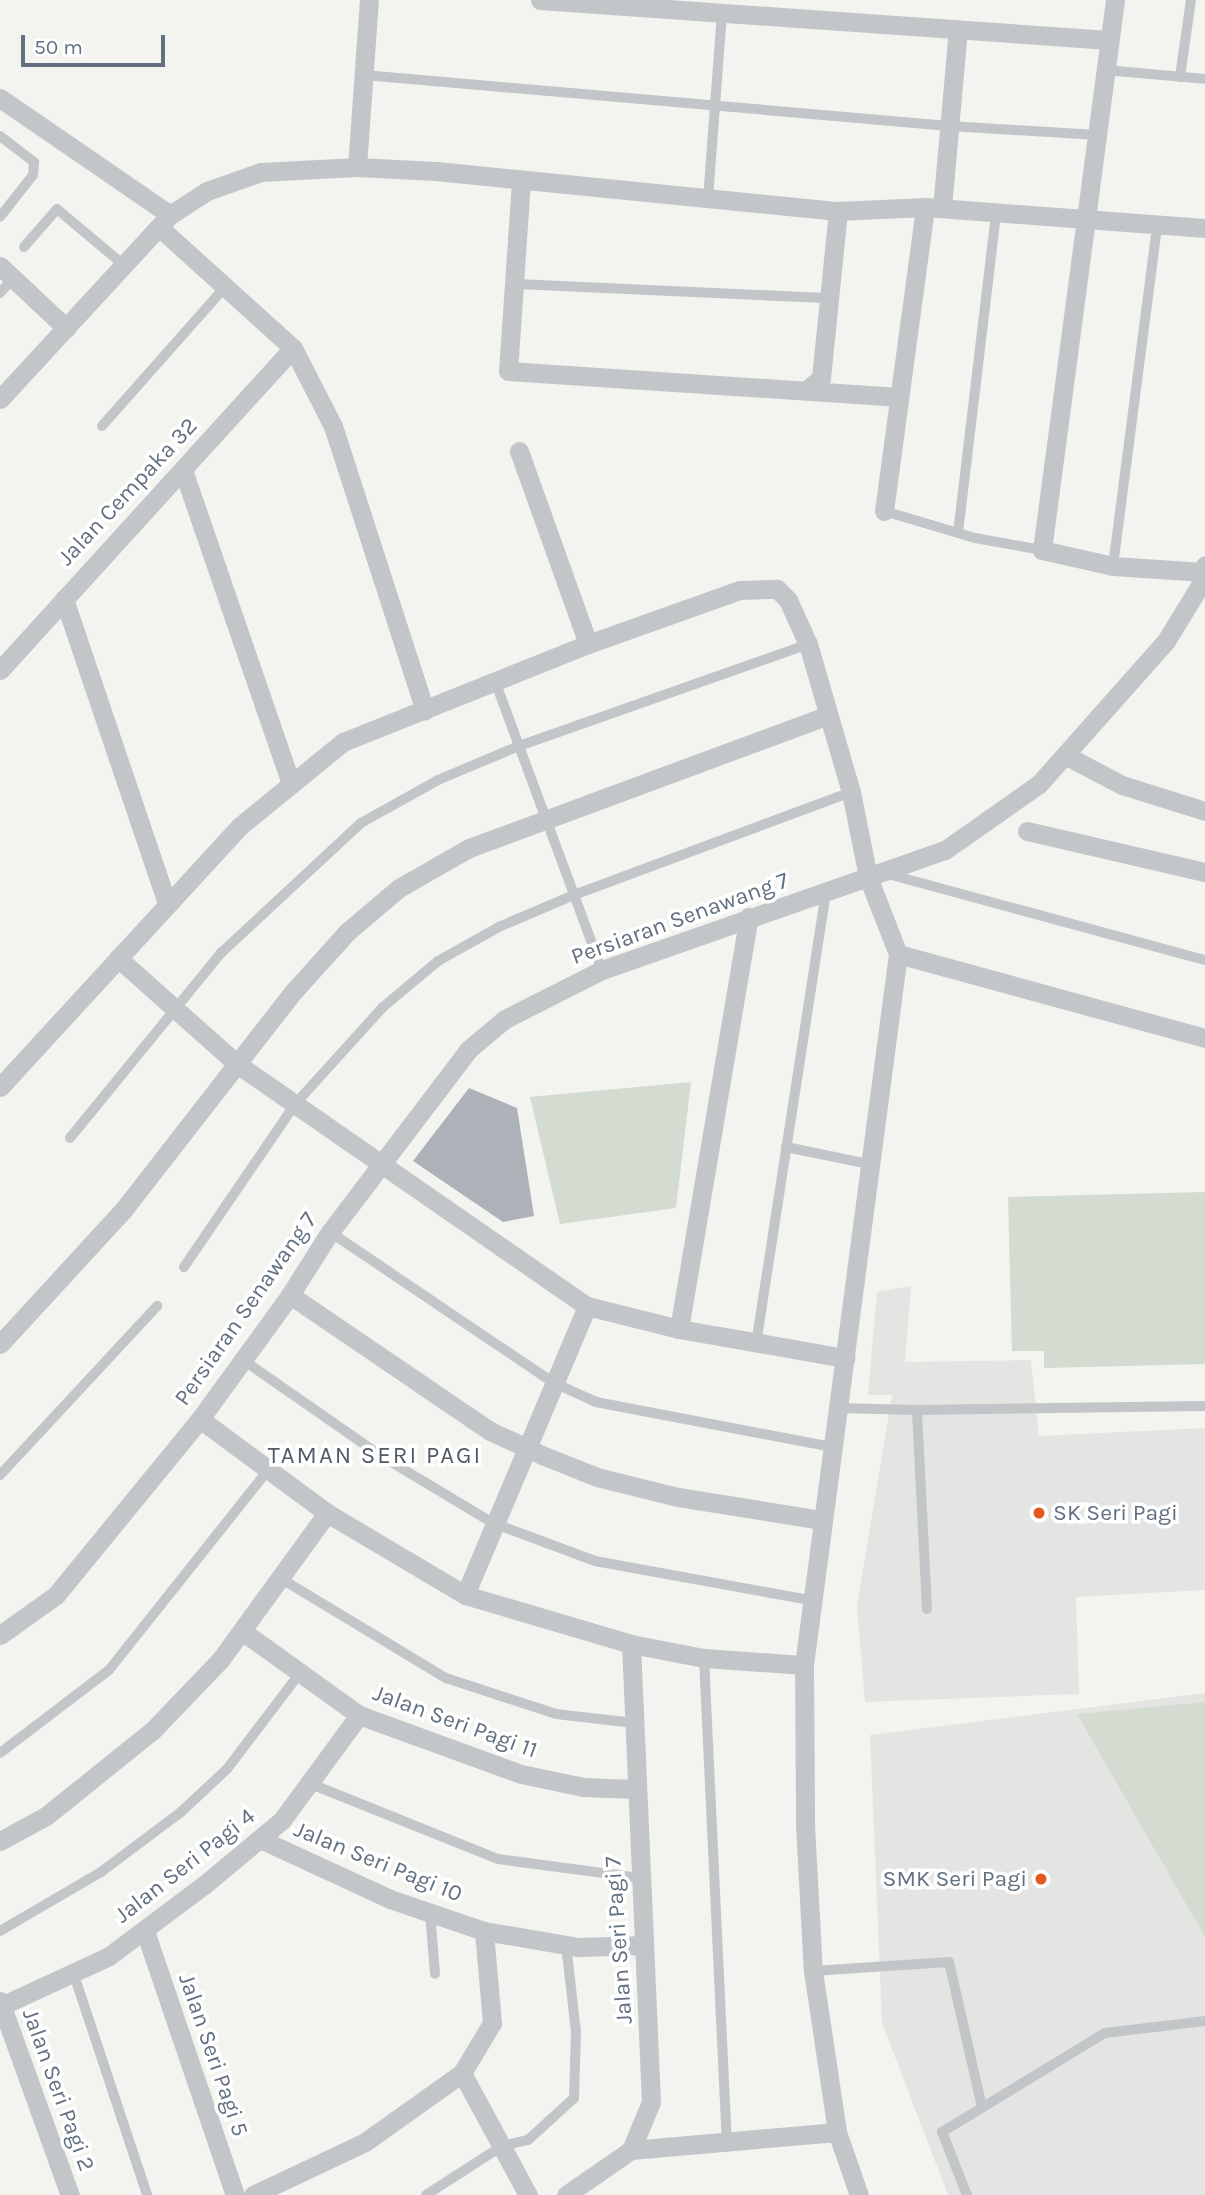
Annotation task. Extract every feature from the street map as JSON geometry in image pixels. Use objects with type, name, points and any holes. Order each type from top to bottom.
[{"type":"street","points":[[357,167],[369,0]]},
{"type":"street","points":[[540,0],[1109,40]]},
{"type":"street","points":[[1115,0],[1042,550],[1113,566],[1204,568]]},
{"type":"street","points":[[884,510],[900,397],[949,126],[958,30]]},
{"type":"street","points":[[0,98],[165,221],[225,287],[293,348],[333,426],[425,710]]},
{"type":"street","points":[[0,399],[165,221],[207,191],[261,172],[357,167],[838,211],[933,207],[1205,228]]},
{"type":"street","points":[[521,181],[517,284],[508,370],[809,388],[900,397]]},
{"type":"street","points":[[809,388],[821,378],[838,211]]},
{"type":"street","points":[[7,271],[66,328]]},
{"type":"street","name":"Jalan Cempaka 32","points":[[0,670],[293,348]]},
{"type":"street","points":[[519,451],[588,644]]},
{"type":"street","points":[[183,470],[291,784]]},
{"type":"street","name":"Persiaran Senawang 7","points":[[0,1635],[56,1595],[200,1419],[290,1295],[330,1232],[468,1050],[505,1019],[602,970],[945,850],[1039,784],[1166,641],[1204,568]]},
{"type":"street","points":[[0,1087],[240,826],[343,742],[588,644],[740,590],[764,587],[777,589],[788,600],[808,644],[898,954],[833,1447],[810,1600],[804,1665],[805,1825],[813,1971],[837,2132],[859,2195]]},
{"type":"street","points":[[64,598],[167,904]]},
{"type":"street","points":[[0,1344],[124,1209],[237,1064],[347,932],[399,888],[469,848],[828,715]]},
{"type":"street","points":[[1065,755],[1122,785],[1205,811]]},
{"type":"street","points":[[1027,831],[1205,872]]},
{"type":"street","points":[[679,1329],[749,917]]},
{"type":"street","points":[[898,954],[1205,1036]]},
{"type":"street","points":[[118,958],[237,1064],[296,1103],[379,1165],[587,1306],[679,1329],[845,1358]]},
{"type":"street","points":[[290,1295],[490,1431],[526,1448],[597,1477],[678,1496],[822,1520]]},
{"type":"street","points":[[465,1595],[493,1523],[587,1306]]},
{"type":"street","points":[[200,1419],[327,1513],[465,1595],[631,1644],[704,1658],[804,1665]]},
{"type":"street","points":[[0,1841],[46,1816],[153,1730],[242,1632],[327,1513]]},
{"type":"street","name":"Jalan Seri Pagi 11","points":[[242,1632],[359,1715],[521,1774],[583,1787],[634,1788]]},
{"type":"street","name":"Jalan Seri Pagi 7","points":[[631,1644],[634,1788],[651,2102],[631,2150]]},
{"type":"street","name":"Jalan Seri Pagi 4","points":[[1,2003],[74,1975],[145,1930],[260,1839],[282,1820],[311,1784],[359,1715]]},
{"type":"street","name":"Jalan Seri Pagi 10","points":[[260,1839],[430,1912],[484,1931],[566,1944],[644,1945]]},
{"type":"street","name":"Jalan Seri Pagi 5","points":[[145,1930],[235,2195]]},
{"type":"street","points":[[253,2195],[365,2142],[462,2073],[492,2023],[484,1931]]},
{"type":"street","name":"Jalan Seri Pagi 2","points":[[1,2003],[70,2195]]},
{"type":"street","points":[[462,2073],[528,2195]]},
{"type":"street","points":[[566,2195],[631,2150],[837,2132]]},
{"type":"lane","points":[[1180,77],[1191,0]]},
{"type":"lane","points":[[708,199],[722,13]]},
{"type":"lane","points":[[1105,70],[1205,79]]},
{"type":"lane","points":[[364,75],[949,126],[1097,135]]},
{"type":"lane","points":[[0,136],[34,162],[33,175],[0,217]]},
{"type":"lane","points":[[24,247],[57,209],[126,266]]},
{"type":"lane","points":[[958,533],[996,212]]},
{"type":"lane","points":[[1113,566],[1157,225]]},
{"type":"lane","points":[[0,293],[7,271]]},
{"type":"lane","points":[[517,284],[830,298]]},
{"type":"lane","points":[[102,426],[225,287]]},
{"type":"lane","points":[[884,510],[958,533],[1042,550]]},
{"type":"lane","points":[[71,1138],[221,953],[360,823],[438,780],[519,746],[808,644]]},
{"type":"lane","points":[[495,681],[602,970]]},
{"type":"lane","points":[[184,1267],[296,1103],[383,1007],[438,961],[501,926],[574,895],[851,792]]},
{"type":"lane","points":[[876,875],[1205,960]]},
{"type":"lane","points":[[756,1343],[826,891]]},
{"type":"lane","points":[[786,1147],[869,1164]]},
{"type":"lane","points":[[330,1232],[554,1383],[596,1402],[833,1447]]},
{"type":"lane","points":[[0,1475],[157,1306]]},
{"type":"lane","points":[[243,1360],[378,1454],[493,1523],[595,1561],[810,1600]]},
{"type":"lane","points":[[838,1408],[917,1410],[1205,1406]]},
{"type":"lane","points":[[917,1410],[927,1609]]},
{"type":"lane","points":[[0,1753],[109,1670],[268,1470]]},
{"type":"lane","points":[[280,1578],[446,1678],[556,1714],[634,1723]]},
{"type":"lane","points":[[704,1658],[727,2142]]},
{"type":"lane","points":[[0,1931],[101,1872],[181,1812],[227,1769],[299,1674]]},
{"type":"lane","points":[[311,1784],[498,1859],[640,1878]]},
{"type":"lane","points":[[430,1912],[435,1974]]},
{"type":"lane","points":[[426,2195],[502,2146],[528,2140],[574,2098],[576,2032],[566,1944]]},
{"type":"lane","points":[[813,1971],[949,1962],[982,2107]]},
{"type":"lane","points":[[74,1975],[147,2195]]},
{"type":"lane","points":[[967,2195],[942,2132],[1105,2033],[1205,2021]]},
{"type":"shaded area","points":[[691,1082],[676,1208],[560,1224],[530,1097]]},
{"type":"shaded area","points":[[1205,1192],[1205,1364],[1044,1368],[1044,1351],[1012,1351],[1008,1197]]},
{"type":"shaded area","name":"SK Seri Pagi","points":[[911,1286],[905,1362],[1031,1360],[1039,1436],[1205,1428],[1205,1590],[1076,1597],[1079,1694],[865,1702],[857,1606],[892,1395],[868,1395],[877,1292]]},
{"type":"shaded area","name":"SMK Seri Pagi","points":[[1205,1693],[1205,2195],[948,2195],[882,2023],[870,1735]]},
{"type":"shaded area","points":[[1205,1702],[1205,1937],[1077,1714]]},
{"type":"building","points":[[469,1088],[517,1108],[534,1216],[503,1222],[413,1161]]},
{"type":"place","name":"SK Seri Pagi","points":[[1039,1513]]},
{"type":"place","name":"SMK Seri Pagi","points":[[1041,1879]]},
{"type":"district","name":"TAMAN SERI PAGI","points":[[375,1456]]}]
